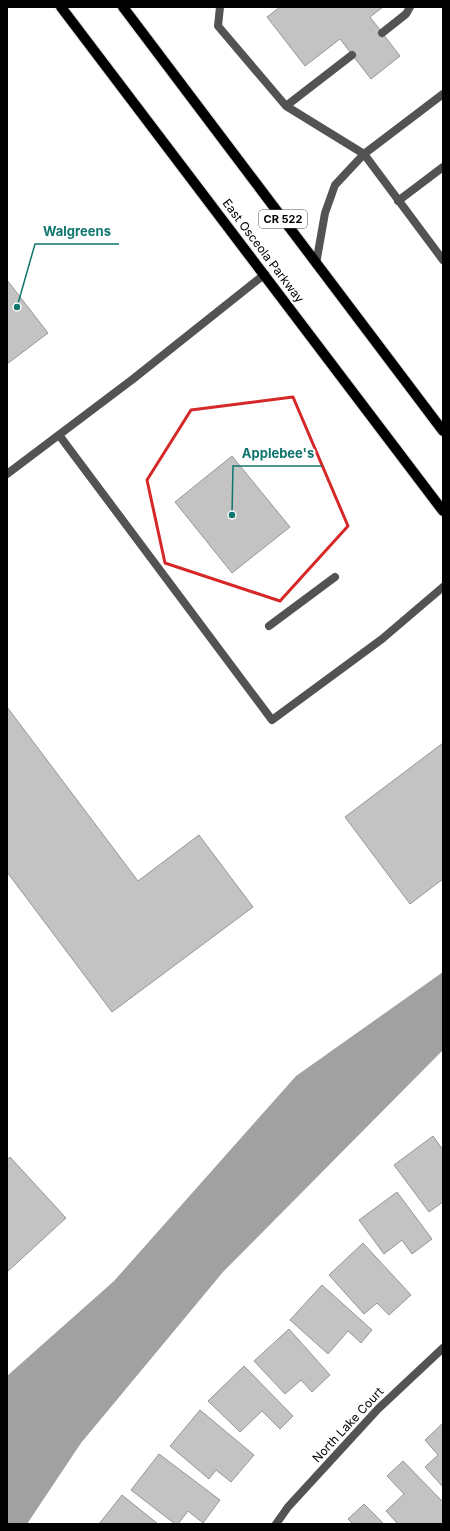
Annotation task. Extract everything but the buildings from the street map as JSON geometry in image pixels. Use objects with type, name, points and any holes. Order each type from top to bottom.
[{"type":"main road","name":"East Osceola Parkway","points":[[61,7],[265,274],[443,511]]},
{"type":"main road","name":"CR 522","points":[[123,7],[443,431]]},
{"type":"street","points":[[220,7],[218,26],[286,106],[364,154],[443,260]]},
{"type":"street","points":[[382,32],[406,14],[410,7]]},
{"type":"street","points":[[286,106],[352,55]]},
{"type":"street","points":[[316,264],[325,213],[336,185],[364,154],[443,94]]},
{"type":"street","points":[[398,201],[443,167]]},
{"type":"street","points":[[7,474],[139,374],[265,274]]},
{"type":"street","points":[[59,435],[272,720],[382,639],[443,587]]},
{"type":"street","points":[[269,626],[335,577]]},
{"type":"street","name":"North Lake Court","points":[[276,1524],[288,1507],[378,1409],[443,1348]]},
{"type":"highlighted area","points":[[293,397],[348,526],[280,601],[165,563],[147,480],[191,410]]},
{"type":"shaded area","points":[[443,972],[443,1050],[223,1272],[81,1443],[27,1524],[7,1524],[7,1376],[114,1281],[296,1076]]},
{"type":"place","name":"Walgreens","points":[[17,307]]},
{"type":"place","name":"Applebee's","points":[[232,515]]}]
